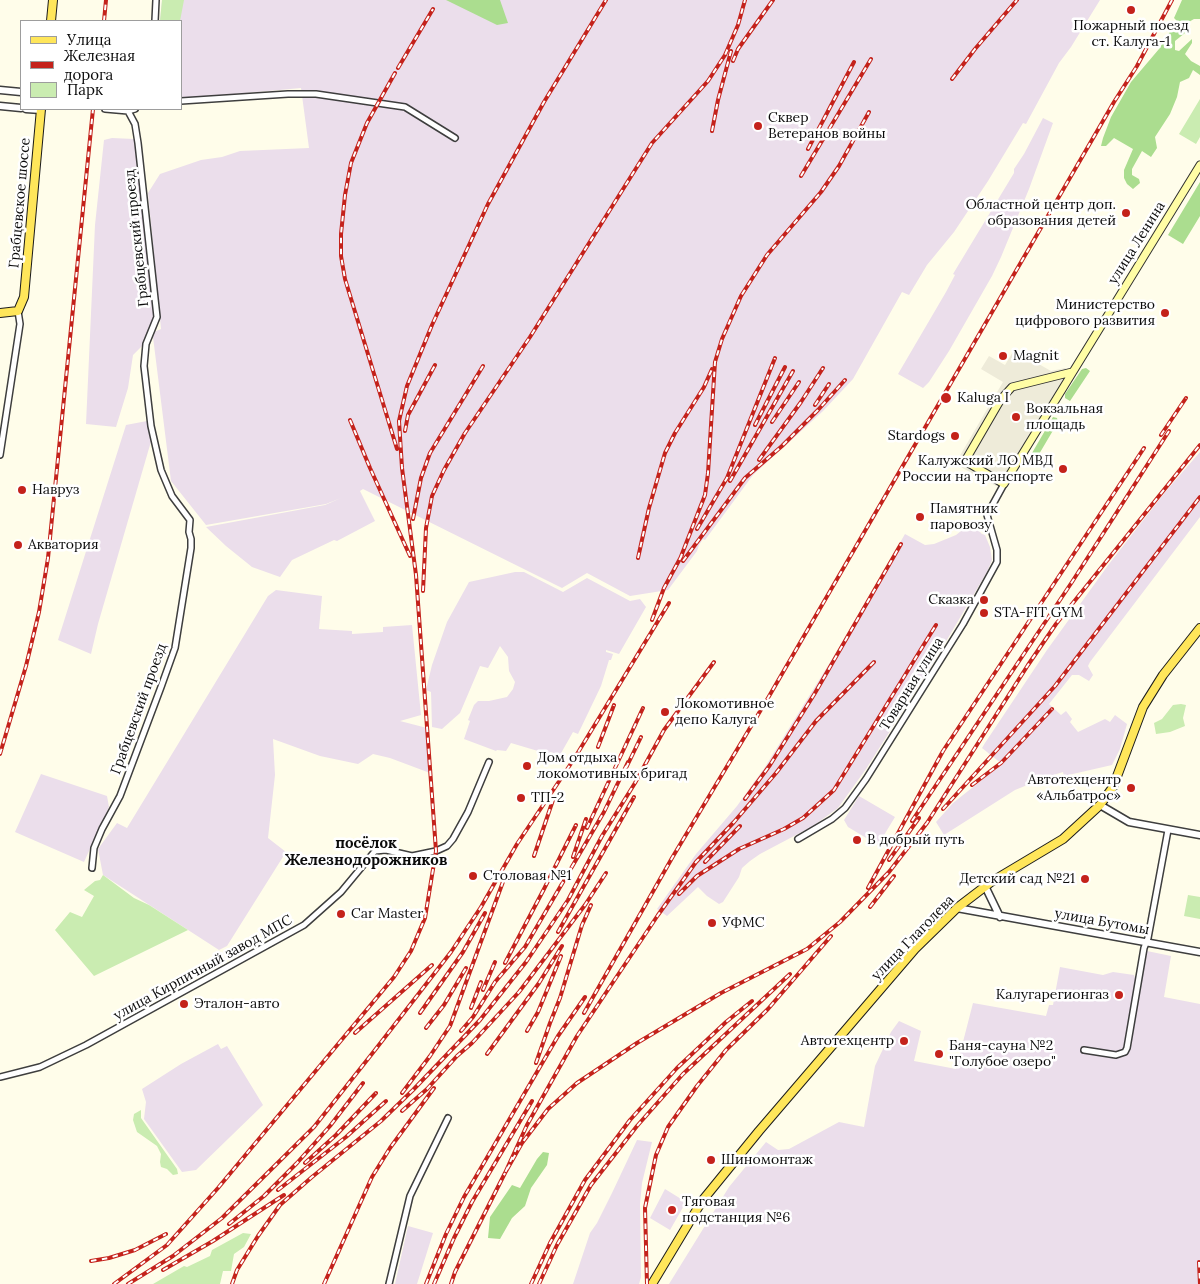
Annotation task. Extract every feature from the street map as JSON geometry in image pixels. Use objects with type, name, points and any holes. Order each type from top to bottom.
[{"type":"main road","points":[[50,20],[53,0]]},
{"type":"main road","name":"Грабцевское шоссе","points":[[18,310],[24,298],[41,110]]},
{"type":"main road","name":"улица Ленина","points":[[1004,484],[1200,165]]},
{"type":"main road","points":[[0,313],[18,310]]},
{"type":"main road","points":[[1004,484],[965,461],[1001,400],[1012,387],[1072,372]]},
{"type":"main road","name":"улица Глаголева","points":[[652,1284],[702,1201],[916,949],[957,908],[985,886],[1064,839],[1100,805],[1113,787],[1143,707],[1163,675],[1200,628]]},
{"type":"street","points":[[155,20],[156,0]]},
{"type":"street","points":[[0,90],[20,92]]},
{"type":"street","points":[[182,101],[316,94],[405,107],[455,138]]},
{"type":"street","points":[[0,106],[20,108]]},
{"type":"street","points":[[116,110],[132,110]]},
{"type":"street","name":"Грабцевский проезд","points":[[92,868],[94,848],[120,796],[174,648],[192,539],[189,532],[190,520],[172,496],[161,470],[151,426],[144,366],[146,344],[157,317],[135,124],[128,111]]},
{"type":"street","points":[[0,454],[20,324],[18,310]]},
{"type":"street","name":"улица Ленина","points":[[987,515],[1004,484]]},
{"type":"street","name":"Товарная улица","points":[[798,839],[832,819],[845,808],[866,779],[963,624],[997,562],[997,550],[987,515]]},
{"type":"street","name":"улица Кирпичный завод МПС","points":[[0,1077],[40,1067],[86,1045],[304,925],[341,892],[375,851],[386,850],[412,856],[436,851],[447,846],[468,812],[489,762]]},
{"type":"street","points":[[1100,805],[1129,822],[1200,835]]},
{"type":"street","points":[[1084,1050],[1116,1055],[1125,1052],[1127,1048],[1168,830]]},
{"type":"street","points":[[985,886],[1000,917]]},
{"type":"street","name":"улица Бутомы","points":[[957,908],[1200,952]]},
{"type":"street","points":[[389,1284],[410,1196],[448,1118]]},
{"type":"shaded area","points":[[162,0],[1100,0],[1059,63],[1026,124],[1023,123],[954,232],[927,265],[909,295],[902,292],[853,379],[823,411],[753,475],[705,540],[703,539],[697,551],[668,590],[630,596],[587,573],[562,588],[363,489],[360,491],[375,521],[337,541],[334,540],[292,560],[280,577],[252,567],[206,527],[325,505],[341,498],[326,504],[206,525],[171,481],[153,337],[154,332],[161,329],[148,193],[160,174],[201,160],[222,157],[240,151],[309,148],[301,88],[182,99],[182,20],[160,20]]},
{"type":"shaded area","points":[[1043,118],[1053,123],[1029,189],[1001,257],[949,351],[923,388],[898,374],[946,292],[955,275],[953,274],[1014,173],[1014,169]]},
{"type":"shaded area","points":[[112,138],[134,139],[154,317],[142,346],[133,355],[128,388],[116,427],[86,424],[95,225],[104,140]]},
{"type":"shaded area","name":"Вокзальная площадь","points":[[1014,350],[1051,371],[1065,368],[1076,374],[1007,488],[996,486],[955,464],[1003,382],[981,369],[989,356],[1005,365]]},
{"type":"shaded area","points":[[147,421],[152,438],[91,654],[58,640],[126,425]]},
{"type":"shaded area","points":[[1200,452],[1200,517],[1090,662],[1088,666],[1093,675],[1089,681],[1079,675],[1072,675],[1049,704],[1061,715],[1066,711],[1072,719],[1070,722],[1078,732],[1105,719],[1110,722],[1115,715],[1127,724],[1120,749],[1112,765],[1064,776],[1063,772],[1015,790],[944,835],[936,822],[953,803],[1002,764],[982,748],[1047,650],[1109,564],[1166,491]]},
{"type":"shaded area","points":[[971,523],[985,535],[990,547],[992,560],[987,572],[935,660],[866,769],[838,808],[813,826],[750,861],[742,868],[739,877],[723,902],[719,904],[698,887],[667,916],[657,909],[696,854],[737,806],[765,767],[834,656],[905,534],[925,545],[934,544],[956,535]]},
{"type":"shaded area","points":[[515,572],[524,572],[563,592],[587,578],[630,601],[640,599],[646,607],[619,654],[606,650],[606,652],[613,654],[611,660],[609,660],[601,686],[578,734],[573,732],[560,755],[550,752],[548,754],[511,743],[506,751],[496,751],[464,739],[470,721],[468,720],[474,705],[478,701],[489,701],[507,697],[513,689],[515,682],[509,671],[508,657],[500,646],[488,668],[480,666],[460,713],[442,729],[432,727],[431,692],[426,690],[432,665],[447,622],[469,582]]},
{"type":"shaded area","points":[[276,590],[322,596],[319,629],[352,631],[352,634],[383,632],[383,627],[412,625],[421,715],[400,721],[427,728],[430,773],[390,758],[373,754],[358,764],[320,756],[273,739],[275,775],[268,838],[286,852],[227,946],[219,950],[103,875],[98,849],[117,823],[127,828],[268,596]]},
{"type":"shaded area","points":[[41,774],[107,796],[109,807],[84,862],[15,832]]},
{"type":"shaded area","points":[[859,796],[895,817],[878,845],[848,827],[844,820]]},
{"type":"shaded area","points":[[1147,951],[1171,956],[1164,997],[1200,1004],[1200,1284],[669,1284],[729,1187],[766,1142],[778,1150],[789,1149],[839,1122],[864,1127],[875,1066],[891,1032],[899,1021],[921,1031],[914,1061],[956,1069],[973,1003],[1046,1016],[1049,1005],[1053,1005],[1060,967],[1103,975],[1113,972],[1134,975],[1140,992]]},
{"type":"shaded area","points":[[218,1044],[221,1049],[227,1046],[263,1105],[196,1170],[182,1172],[144,1119],[146,1102],[142,1089],[181,1064]]},
{"type":"shaded area","points":[[637,1140],[652,1142],[642,1183],[640,1204],[641,1277],[639,1284],[573,1284],[590,1233],[597,1223]]},
{"type":"shaded area","points":[[665,1189],[686,1202],[670,1230],[650,1218]]},
{"type":"shaded area","points":[[408,1226],[433,1233],[417,1284],[395,1284]]},
{"type":"green space","points":[[162,0],[184,0],[180,20],[160,20]]},
{"type":"green space","points":[[446,0],[500,0],[508,23],[497,25]]},
{"type":"green space","points":[[1182,0],[1200,0],[1200,19],[1194,19],[1187,23],[1178,22],[1174,18]]},
{"type":"green space","points":[[1181,26],[1185,33],[1175,41],[1175,50],[1179,51],[1192,39],[1192,43],[1185,54],[1191,61],[1200,66],[1200,75],[1193,70],[1189,78],[1180,82],[1177,97],[1170,114],[1155,137],[1157,148],[1151,157],[1142,151],[1132,169],[1132,175],[1139,179],[1140,183],[1133,189],[1124,178],[1124,170],[1133,149],[1114,138],[1106,146],[1101,146],[1103,138],[1111,117],[1131,82],[1159,49],[1173,27]]},
{"type":"green space","points":[[1200,99],[1200,137],[1196,144],[1179,134]]},
{"type":"green space","points":[[1200,182],[1200,216],[1183,244],[1168,235]]},
{"type":"green space","points":[[1086,368],[1090,371],[1070,401],[1065,398],[1065,394],[1082,369]]},
{"type":"green space","points":[[1053,417],[1057,418],[1058,422],[1032,466],[1027,467],[1025,465]]},
{"type":"green space","points":[[1173,705],[1186,705],[1183,718],[1185,726],[1170,732],[1156,734],[1154,723],[1162,719]]},
{"type":"green space","points":[[103,875],[134,898],[149,905],[188,930],[94,976],[55,930],[70,912],[82,917],[94,896],[84,890],[95,881],[100,880]]},
{"type":"green space","points":[[1188,895],[1200,897],[1200,919],[1184,916]]},
{"type":"green space","points":[[141,1110],[141,1118],[177,1169],[178,1174],[173,1175],[167,1169],[161,1167],[161,1154],[157,1146],[137,1132],[133,1120],[134,1114]]},
{"type":"green space","points":[[543,1152],[549,1153],[547,1165],[531,1188],[525,1206],[512,1218],[500,1239],[488,1238],[490,1217],[512,1185],[520,1188]]},
{"type":"green space","points":[[243,1233],[251,1234],[244,1247],[234,1254],[231,1271],[223,1271],[220,1284],[153,1284],[184,1266],[187,1267],[210,1256],[212,1250]]},
{"type":"railway","points":[[104,20],[106,0]]},
{"type":"railway","points":[[114,1284],[167,1245],[218,1188],[394,977],[411,951],[425,918],[436,851],[416,575],[402,468],[399,421],[407,386],[432,325],[488,204],[544,102],[606,0]]},
{"type":"railway","points":[[423,591],[426,528],[432,496],[444,470],[465,433],[530,337],[652,143],[708,81],[725,55],[738,25],[745,0]]},
{"type":"railway","points":[[733,61],[738,49],[773,0]]},
{"type":"railway","points":[[952,79],[1017,0]]},
{"type":"railway","points":[[584,1013],[672,858],[768,698],[1114,102],[1137,66],[1172,0]]},
{"type":"railway","points":[[398,68],[433,9]]},
{"type":"railway","points":[[712,131],[731,51]]},
{"type":"railway","points":[[801,176],[871,59]]},
{"type":"railway","points":[[808,149],[854,62]]},
{"type":"railway","points":[[395,73],[367,123],[351,163],[345,195],[341,256],[345,279],[397,449]]},
{"type":"railway","points":[[0,754],[26,666],[39,612],[48,558],[93,110]]},
{"type":"railway","points":[[680,559],[705,495],[715,362],[722,339],[741,296],[767,255],[821,192],[839,166],[869,112]]},
{"type":"railway","points":[[697,529],[727,478],[775,358]]},
{"type":"railway","points":[[405,431],[408,415],[435,365]]},
{"type":"railway","points":[[413,519],[421,478],[430,453],[483,366]]},
{"type":"railway","points":[[755,425],[785,367]]},
{"type":"railway","points":[[759,460],[823,368]]},
{"type":"railway","points":[[638,558],[649,508],[665,453],[675,433],[704,387],[712,369]]},
{"type":"railway","points":[[730,481],[793,371]]},
{"type":"railway","points":[[683,561],[745,478],[782,446],[845,380]]},
{"type":"railway","points":[[772,422],[799,382]]},
{"type":"railway","points":[[815,405],[829,384]]},
{"type":"railway","points":[[1161,435],[1186,398]]},
{"type":"railway","points":[[350,420],[410,556]]},
{"type":"railway","points":[[912,821],[1072,582],[1169,431]]},
{"type":"railway","points":[[874,662],[816,721],[776,773],[734,822],[696,862],[577,1036],[527,1125],[505,1173],[522,1143],[548,1109],[577,1083],[637,1043],[721,993],[807,949],[840,922],[889,872],[927,823],[1056,624],[1200,445]]},
{"type":"railway","points":[[868,888],[943,751],[1144,448]]},
{"type":"railway","points":[[943,809],[1055,686],[1200,497]]},
{"type":"railway","points":[[745,799],[770,765],[815,693],[901,544]]},
{"type":"railway","points":[[652,620],[664,588],[682,555]]},
{"type":"railway","points":[[128,1284],[173,1256],[222,1218],[314,1127],[451,952],[481,907],[517,844],[574,759],[669,603]]},
{"type":"railway","points":[[679,894],[697,876],[739,849],[784,829],[803,818],[834,790],[936,625]]},
{"type":"railway","points":[[232,1284],[237,1270],[280,1205],[381,1121],[413,1090],[480,1020],[526,962],[568,900],[602,836],[635,783],[664,730],[714,662]]},
{"type":"railway","points":[[598,747],[614,705]]},
{"type":"railway","points":[[587,828],[643,708]]},
{"type":"railway","points":[[972,785],[1001,763],[1052,709]]},
{"type":"railway","points":[[626,768],[641,737]]},
{"type":"railway","points":[[461,1031],[473,1017],[495,982],[525,947],[604,812],[628,762]]},
{"type":"railway","points":[[534,856],[554,797]]},
{"type":"railway","points":[[558,932],[634,797]]},
{"type":"railway","points":[[889,860],[919,818]]},
{"type":"railway","points":[[573,857],[586,819]]},
{"type":"railway","points":[[505,963],[576,825]]},
{"type":"railway","points":[[705,862],[740,826]]},
{"type":"railway","points":[[402,1111],[427,1089],[519,992],[585,905],[606,873]]},
{"type":"railway","points":[[870,907],[894,876]]},
{"type":"railway","points":[[402,1093],[450,1026],[504,879]]},
{"type":"railway","points":[[536,1063],[560,998],[582,925],[591,905]]},
{"type":"railway","points":[[420,1013],[463,952],[485,913]]},
{"type":"railway","points":[[647,1284],[645,1208],[656,1155],[668,1127],[697,1086],[726,1050],[768,1009],[831,936]]},
{"type":"railway","points":[[487,1054],[539,983],[562,946]]},
{"type":"railway","points":[[527,1031],[538,1012],[561,956]]},
{"type":"railway","points":[[483,990],[495,962]]},
{"type":"railway","points":[[355,1033],[432,965]]},
{"type":"railway","points":[[426,1028],[444,1005],[466,968]]},
{"type":"railway","points":[[539,1284],[557,1245],[591,1185],[637,1126],[683,1074],[790,974]]},
{"type":"railway","points":[[471,1008],[481,982]]},
{"type":"railway","points":[[426,1284],[446,1234],[464,1197],[558,1036],[585,997]]},
{"type":"railway","points":[[531,1284],[550,1243],[585,1180],[630,1120],[677,1068],[726,1022],[752,1001]]},
{"type":"railway","points":[[229,1224],[264,1196],[297,1163],[330,1126],[363,1083]]},
{"type":"railway","points":[[324,1284],[372,1177],[390,1148],[434,1088]]},
{"type":"railway","points":[[305,1163],[336,1135],[376,1093]]},
{"type":"railway","points":[[278,1190],[346,1137],[386,1101]]},
{"type":"railway","points":[[434,1284],[472,1202],[532,1101]]},
{"type":"railway","points":[[451,1284],[455,1272],[505,1173]]},
{"type":"railway","points":[[163,1270],[213,1241],[284,1195]]},
{"type":"railway","points":[[91,1261],[135,1250],[166,1234]]},
{"type":"railway","points":[[1199,1262],[1200,1284]]},
{"type":"place","name":"Пожарный поезд ст. Калуга-1","points":[[1131,10]]},
{"type":"place","name":"Сквер Ветеранов войны","points":[[758,126]]},
{"type":"place","name":"Областной центр доп. образования детей","points":[[1126,213]]},
{"type":"place","name":"Министерство цифрового развития","points":[[1165,313]]},
{"type":"place","name":"Magnit","points":[[1003,356]]},
{"type":"place","name":"Kaluga I","points":[[946,398]]},
{"type":"place","name":"Вокзальная площадь","points":[[1016,417]]},
{"type":"place","name":"Stardogs","points":[[955,436]]},
{"type":"place","name":"Калужский ЛО МВД России на транспорте","points":[[1063,469]]},
{"type":"place","name":"Навруз","points":[[22,490]]},
{"type":"place","name":"Памятник паровозу","points":[[920,517]]},
{"type":"place","name":"Акватория","points":[[18,545]]},
{"type":"place","name":"Сказка","points":[[984,600]]},
{"type":"place","name":"STA-FIT GYM","points":[[984,613]]},
{"type":"place","name":"Локомотивное депо Калуга","points":[[665,712]]},
{"type":"place","name":"Дом отдыха локомотивных бригад","points":[[527,766]]},
{"type":"place","name":"Автотехцентр «Альбатрос»","points":[[1131,788]]},
{"type":"place","name":"ТП-2","points":[[521,798]]},
{"type":"place","name":"В добрый путь","points":[[857,840]]},
{"type":"place","name":"Столовая №1","points":[[473,876]]},
{"type":"place","name":"Детский сад №21","points":[[1085,879]]},
{"type":"place","name":"Car Master","points":[[341,914]]},
{"type":"place","name":"УФМС","points":[[712,923]]},
{"type":"place","name":"Калугарегионгаз","points":[[1119,995]]},
{"type":"place","name":"Эталон-авто","points":[[184,1004]]},
{"type":"place","name":"Автотехцентр","points":[[904,1041]]},
{"type":"place","name":"Баня-сауна №2 \"Голубое озеро\"","points":[[939,1054]]},
{"type":"place","name":"Шиномонтаж","points":[[711,1160]]},
{"type":"place","name":"Тяговая подстанция №6","points":[[672,1210]]},
{"type":"district","name":"посёлок Железнодорожников","points":[[366,852]]}]
